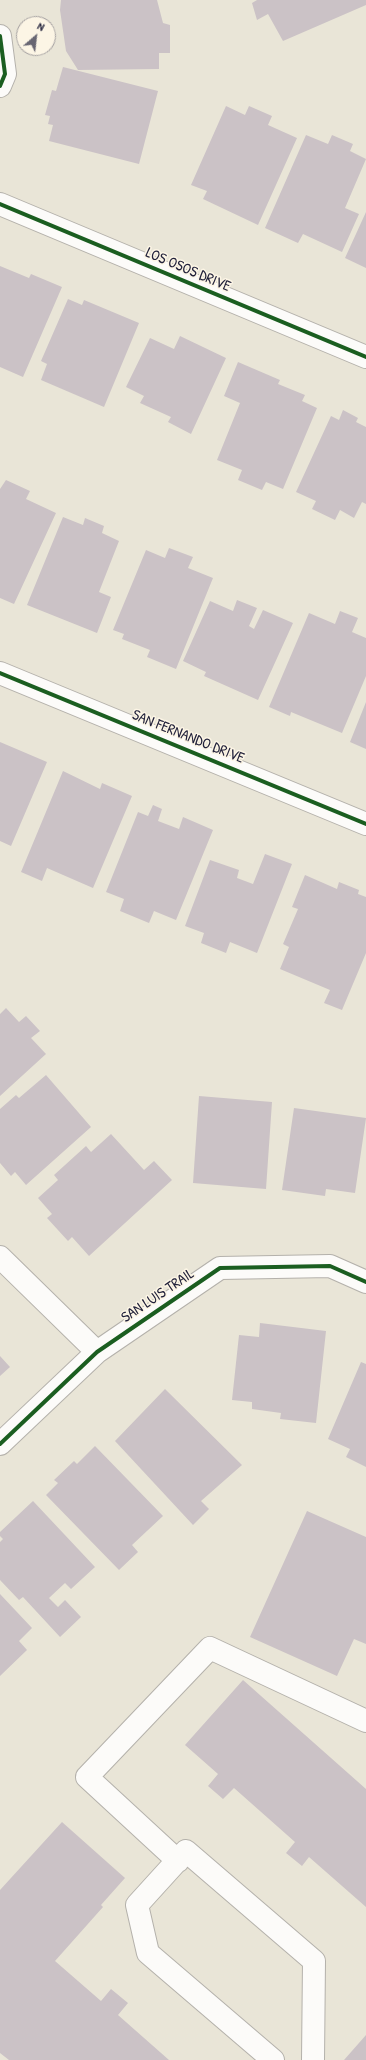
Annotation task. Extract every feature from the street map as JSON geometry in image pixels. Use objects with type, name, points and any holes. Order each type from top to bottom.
[{"type":"street","points":[[0,36],[5,74],[0,86]]},
{"type":"street","name":"LOS OSOS DRIVE","points":[[0,204],[366,357]]},
{"type":"street","name":"SAN FERNANDO DRIVE","points":[[0,673],[366,824]]},
{"type":"street","points":[[0,1257],[97,1352]]},
{"type":"street","name":"SAN LUIS TRAIL","points":[[0,1444],[97,1352],[220,1268],[330,1266],[366,1282]]},
{"type":"street","points":[[178,1861],[87,1777],[210,1648],[366,1721]]},
{"type":"street","points":[[273,2060],[148,1953],[137,1905],[186,1852],[314,1961],[313,2060]]},
{"type":"building","points":[[61,0],[157,0],[163,23],[170,25],[170,53],[159,53],[159,69],[78,70],[66,51],[60,10]]},
{"type":"building","points":[[257,0],[366,0],[366,5],[283,41],[268,14],[257,20],[252,3]]},
{"type":"building","points":[[63,67],[158,91],[139,164],[49,141],[53,125],[48,124],[50,116],[45,115],[52,90],[56,91]]},
{"type":"building","points":[[226,106],[245,115],[249,106],[272,116],[268,125],[297,138],[258,225],[203,199],[207,191],[191,185]]},
{"type":"building","points":[[306,135],[328,144],[332,135],[353,144],[350,151],[366,159],[345,208],[359,214],[342,252],[303,234],[298,243],[265,228]]},
{"type":"building","points":[[366,212],[366,268],[345,258]]},
{"type":"building","points":[[0,266],[29,278],[31,274],[62,287],[23,377],[0,367]]},
{"type":"building","points":[[68,299],[82,305],[84,300],[139,323],[104,407],[41,380],[47,364],[41,361]]},
{"type":"building","points":[[180,336],[226,358],[191,434],[168,422],[171,417],[140,403],[144,396],[126,387],[150,338],[174,349]]},
{"type":"building","points":[[238,362],[280,380],[278,384],[305,395],[302,401],[317,408],[283,489],[266,482],[262,490],[238,480],[242,470],[217,460],[240,403],[224,396]]},
{"type":"building","points":[[343,410],[358,418],[356,422],[366,427],[366,504],[362,502],[354,518],[340,510],[335,520],[312,509],[316,501],[296,492],[331,416],[339,420]]},
{"type":"building","points":[[6,480],[30,491],[26,499],[56,513],[14,604],[0,598],[0,489]]},
{"type":"building","points":[[63,517],[83,525],[85,518],[104,526],[102,533],[119,541],[99,592],[111,597],[97,633],[27,605]]},
{"type":"building","points":[[169,548],[193,557],[188,568],[213,578],[176,669],[147,657],[150,650],[122,639],[124,634],[113,630],[146,550],[165,558]]},
{"type":"building","points":[[237,600],[257,608],[249,626],[254,629],[263,610],[293,623],[258,700],[204,676],[206,672],[183,661],[210,601],[233,611]]},
{"type":"building","points":[[340,611],[358,618],[352,632],[366,638],[366,676],[342,733],[291,712],[290,716],[269,707],[309,613],[335,624]]},
{"type":"building","points":[[366,702],[366,749],[350,742]]},
{"type":"building","points":[[0,742],[47,762],[11,846],[0,841]]},
{"type":"building","points":[[63,771],[100,789],[102,783],[132,796],[93,888],[47,868],[42,881],[21,872]]},
{"type":"building","points":[[153,805],[162,809],[158,821],[179,829],[183,817],[213,830],[176,920],[154,911],[149,923],[120,911],[124,899],[106,892],[138,812],[148,816]]},
{"type":"building","points":[[265,854],[292,864],[257,953],[230,942],[226,953],[201,943],[204,933],[185,926],[210,860],[239,870],[237,878],[253,884]]},
{"type":"building","points":[[305,875],[337,889],[339,882],[359,890],[358,894],[366,897],[366,953],[342,1010],[324,1003],[330,990],[280,969],[289,947],[283,944],[298,909],[292,907]]},
{"type":"building","points":[[6,1008],[19,1022],[26,1016],[40,1031],[31,1038],[46,1054],[0,1096],[0,1014]]},
{"type":"building","points":[[46,1075],[91,1127],[26,1185],[15,1172],[11,1176],[0,1163],[0,1109],[16,1095],[19,1098]]},
{"type":"building","points":[[199,1096],[272,1102],[266,1189],[193,1183]]},
{"type":"building","points":[[294,1108],[366,1118],[355,1193],[326,1189],[325,1196],[282,1190]]},
{"type":"building","points":[[111,1134],[144,1170],[154,1161],[172,1180],[89,1256],[72,1237],[68,1241],[47,1218],[52,1214],[38,1198],[58,1180],[54,1175],[86,1146],[91,1152]]},
{"type":"building","points":[[260,1323],[326,1331],[316,1423],[280,1419],[281,1413],[252,1409],[252,1402],[232,1400],[239,1335],[259,1337]]},
{"type":"building","points":[[0,1356],[10,1367],[0,1376]]},
{"type":"building","points":[[361,1362],[366,1364],[366,1467],[346,1457],[350,1449],[328,1439]]},
{"type":"building","points":[[165,1389],[242,1465],[201,1501],[209,1509],[193,1525],[115,1441]]},
{"type":"building","points":[[95,1446],[163,1516],[132,1545],[138,1552],[119,1570],[46,1495],[58,1483],[54,1480],[74,1461],[77,1464]]},
{"type":"building","points":[[33,1501],[95,1567],[71,1589],[65,1583],[49,1598],[58,1607],[65,1600],[81,1617],[60,1637],[23,1597],[19,1600],[0,1580],[0,1542],[3,1539],[0,1536],[0,1532]]},
{"type":"building","points":[[307,1511],[366,1537],[366,1644],[354,1639],[337,1676],[250,1637]]},
{"type":"building","points":[[0,1594],[32,1628],[19,1641],[27,1650],[0,1676]]},
{"type":"building","points":[[243,1680],[366,1789],[366,1907],[309,1857],[302,1866],[286,1853],[295,1842],[234,1788],[223,1799],[208,1786],[218,1774],[185,1745]]},
{"type":"building","points":[[62,1822],[125,1878],[101,1905],[103,1907],[55,1961],[101,2001],[111,1989],[128,2003],[118,2015],[169,2060],[9,2060],[0,2053],[0,1890]]},
{"type":"building","points":[[366,2035],[366,2060],[344,2060]]},
{"type":"cycle path","points":[[0,36],[5,74],[0,86]]},
{"type":"cycle path","points":[[0,204],[366,357]]},
{"type":"cycle path","points":[[0,673],[366,824]]},
{"type":"cycle path","points":[[0,1444],[97,1352],[220,1268],[330,1266],[366,1282]]}]
